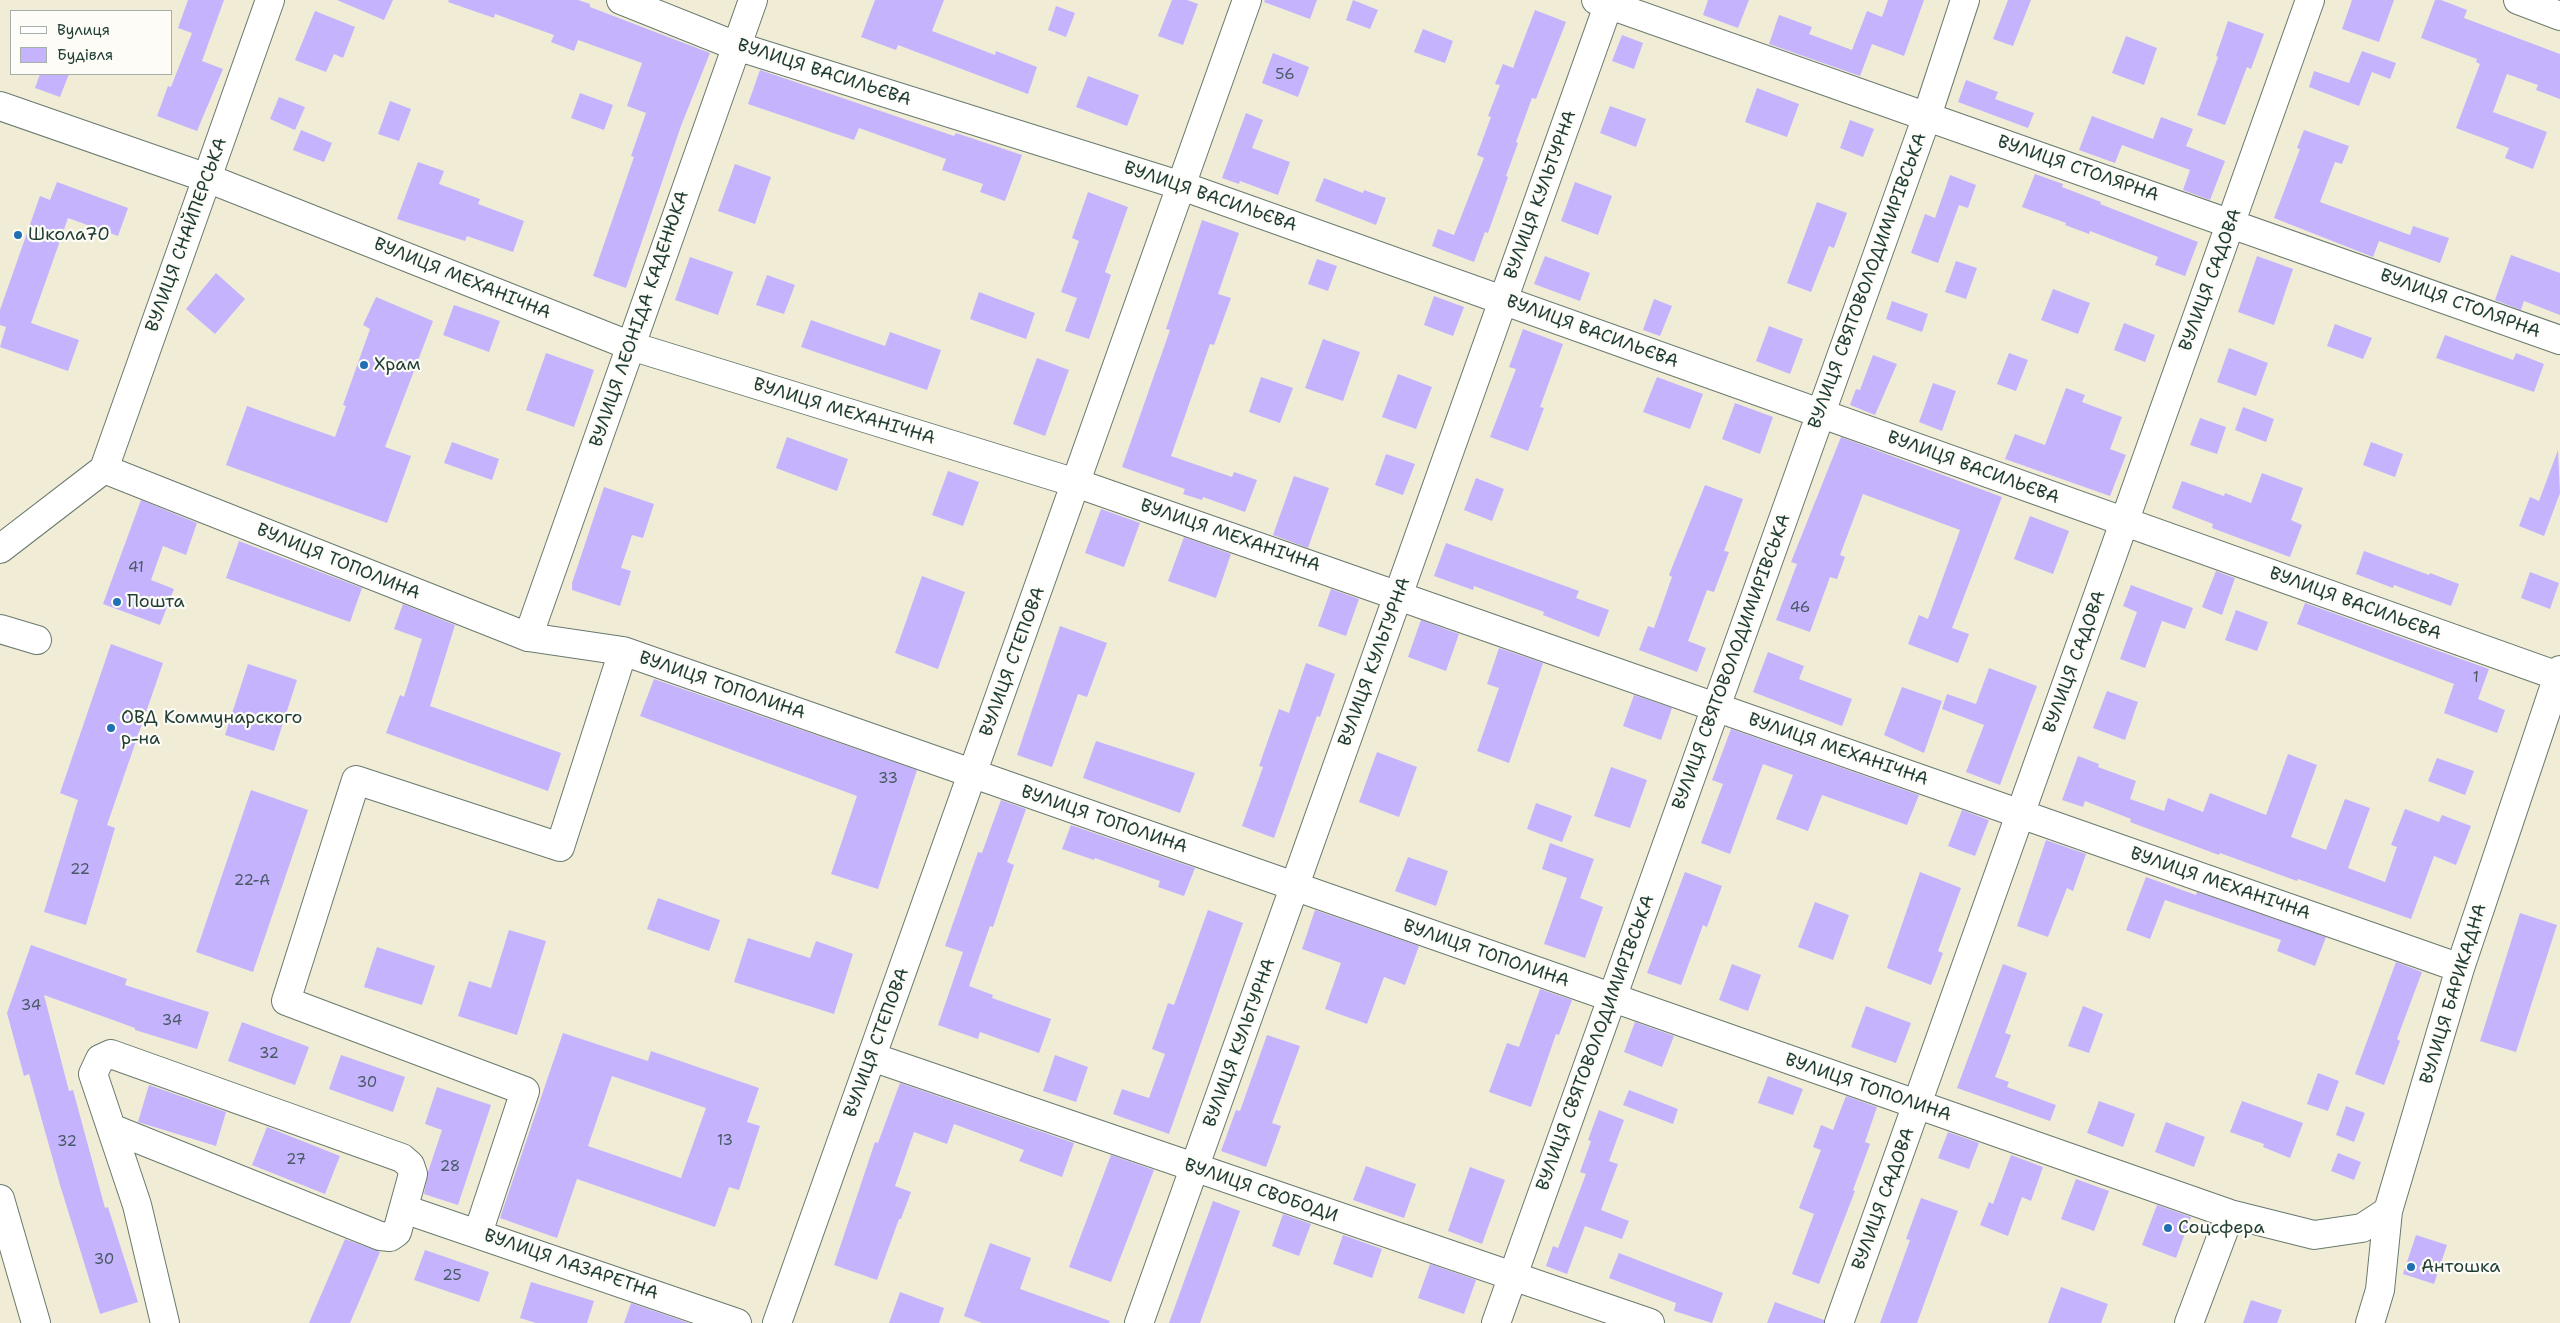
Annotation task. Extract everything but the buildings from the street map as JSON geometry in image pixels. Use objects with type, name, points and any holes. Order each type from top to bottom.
[{"type":"street","name":"ВУЛИЦЯ СНАЙПЕРСЬКА","points":[[104,469],[270,0]]},
{"type":"street","name":"ВУЛИЦЯ ВАСИЛЬЄВА","points":[[621,0],[736,46],[1182,186],[2125,522],[2559,673]]},
{"type":"street","name":"ВУЛИЦЯ ЛЕОНІДА КАДЕНЮКА","points":[[528,638],[753,0]]},
{"type":"street","name":"ВУЛИЦЯ СТЕПОВА","points":[[777,1323],[1248,0]]},
{"type":"street","name":"ВУЛИЦЯ СВЯТОВОЛОДИМИРІВСЬКА","points":[[1496,1323],[1927,116],[1964,0]]},
{"type":"street","name":"ВУЛИЦЯ САДОВА","points":[[1839,1323],[2310,0]]},
{"type":"street","points":[[2518,0],[2560,16]]},
{"type":"street","name":"ВУЛИЦЯ СТОЛЯРНА","points":[[1605,1],[2560,340]]},
{"type":"street","name":"ВУЛИЦЯ КУЛЬТУРНА","points":[[1139,1323],[1504,300],[1605,1]]},
{"type":"street","name":"ВУЛИЦЯ МЕХАНІЧНА","points":[[0,106],[207,178],[631,346],[1076,483],[2460,968]]},
{"type":"street","points":[[0,549],[104,469]]},
{"type":"street","name":"ВУЛИЦЯ ТОПОЛИНА","points":[[104,469],[528,638],[623,651],[2230,1214],[2314,1235],[2362,1228],[2388,1211]]},
{"type":"street","points":[[0,629],[37,640]]},
{"type":"street","points":[[478,1233],[525,1091],[286,1001],[356,780],[560,847],[623,651]]},
{"type":"street","name":"ВУЛИЦЯ БАРИКАДНА","points":[[2370,1323],[2380,1290],[2388,1211],[2460,968],[2559,673]]},
{"type":"street","points":[[111,1128],[380,1236],[390,1237],[397,1232],[413,1174],[410,1165],[402,1158],[111,1054],[100,1059],[94,1074],[111,1128],[136,1205],[165,1323]]},
{"type":"street","name":"ВУЛИЦЯ СВОБОДИ","points":[[872,1057],[1650,1323]]},
{"type":"street","points":[[0,1199],[36,1323]]},
{"type":"street","name":"ВУЛИЦЯ ЛАЗАРЕТНА","points":[[404,1209],[736,1323]]},
{"type":"street","points":[[2189,1323],[2230,1214]]},
{"type":"place","name":"Школа70","points":[[18,235]]},
{"type":"place","name":"Храм","points":[[364,365]]},
{"type":"place","name":"Пошта","points":[[117,602]]},
{"type":"place","name":"ОВД Коммунарского р-на","points":[[111,728]]},
{"type":"place","name":"Соцсфера","points":[[2168,1228]]},
{"type":"place","name":"Антошка","points":[[2411,1267]]}]
